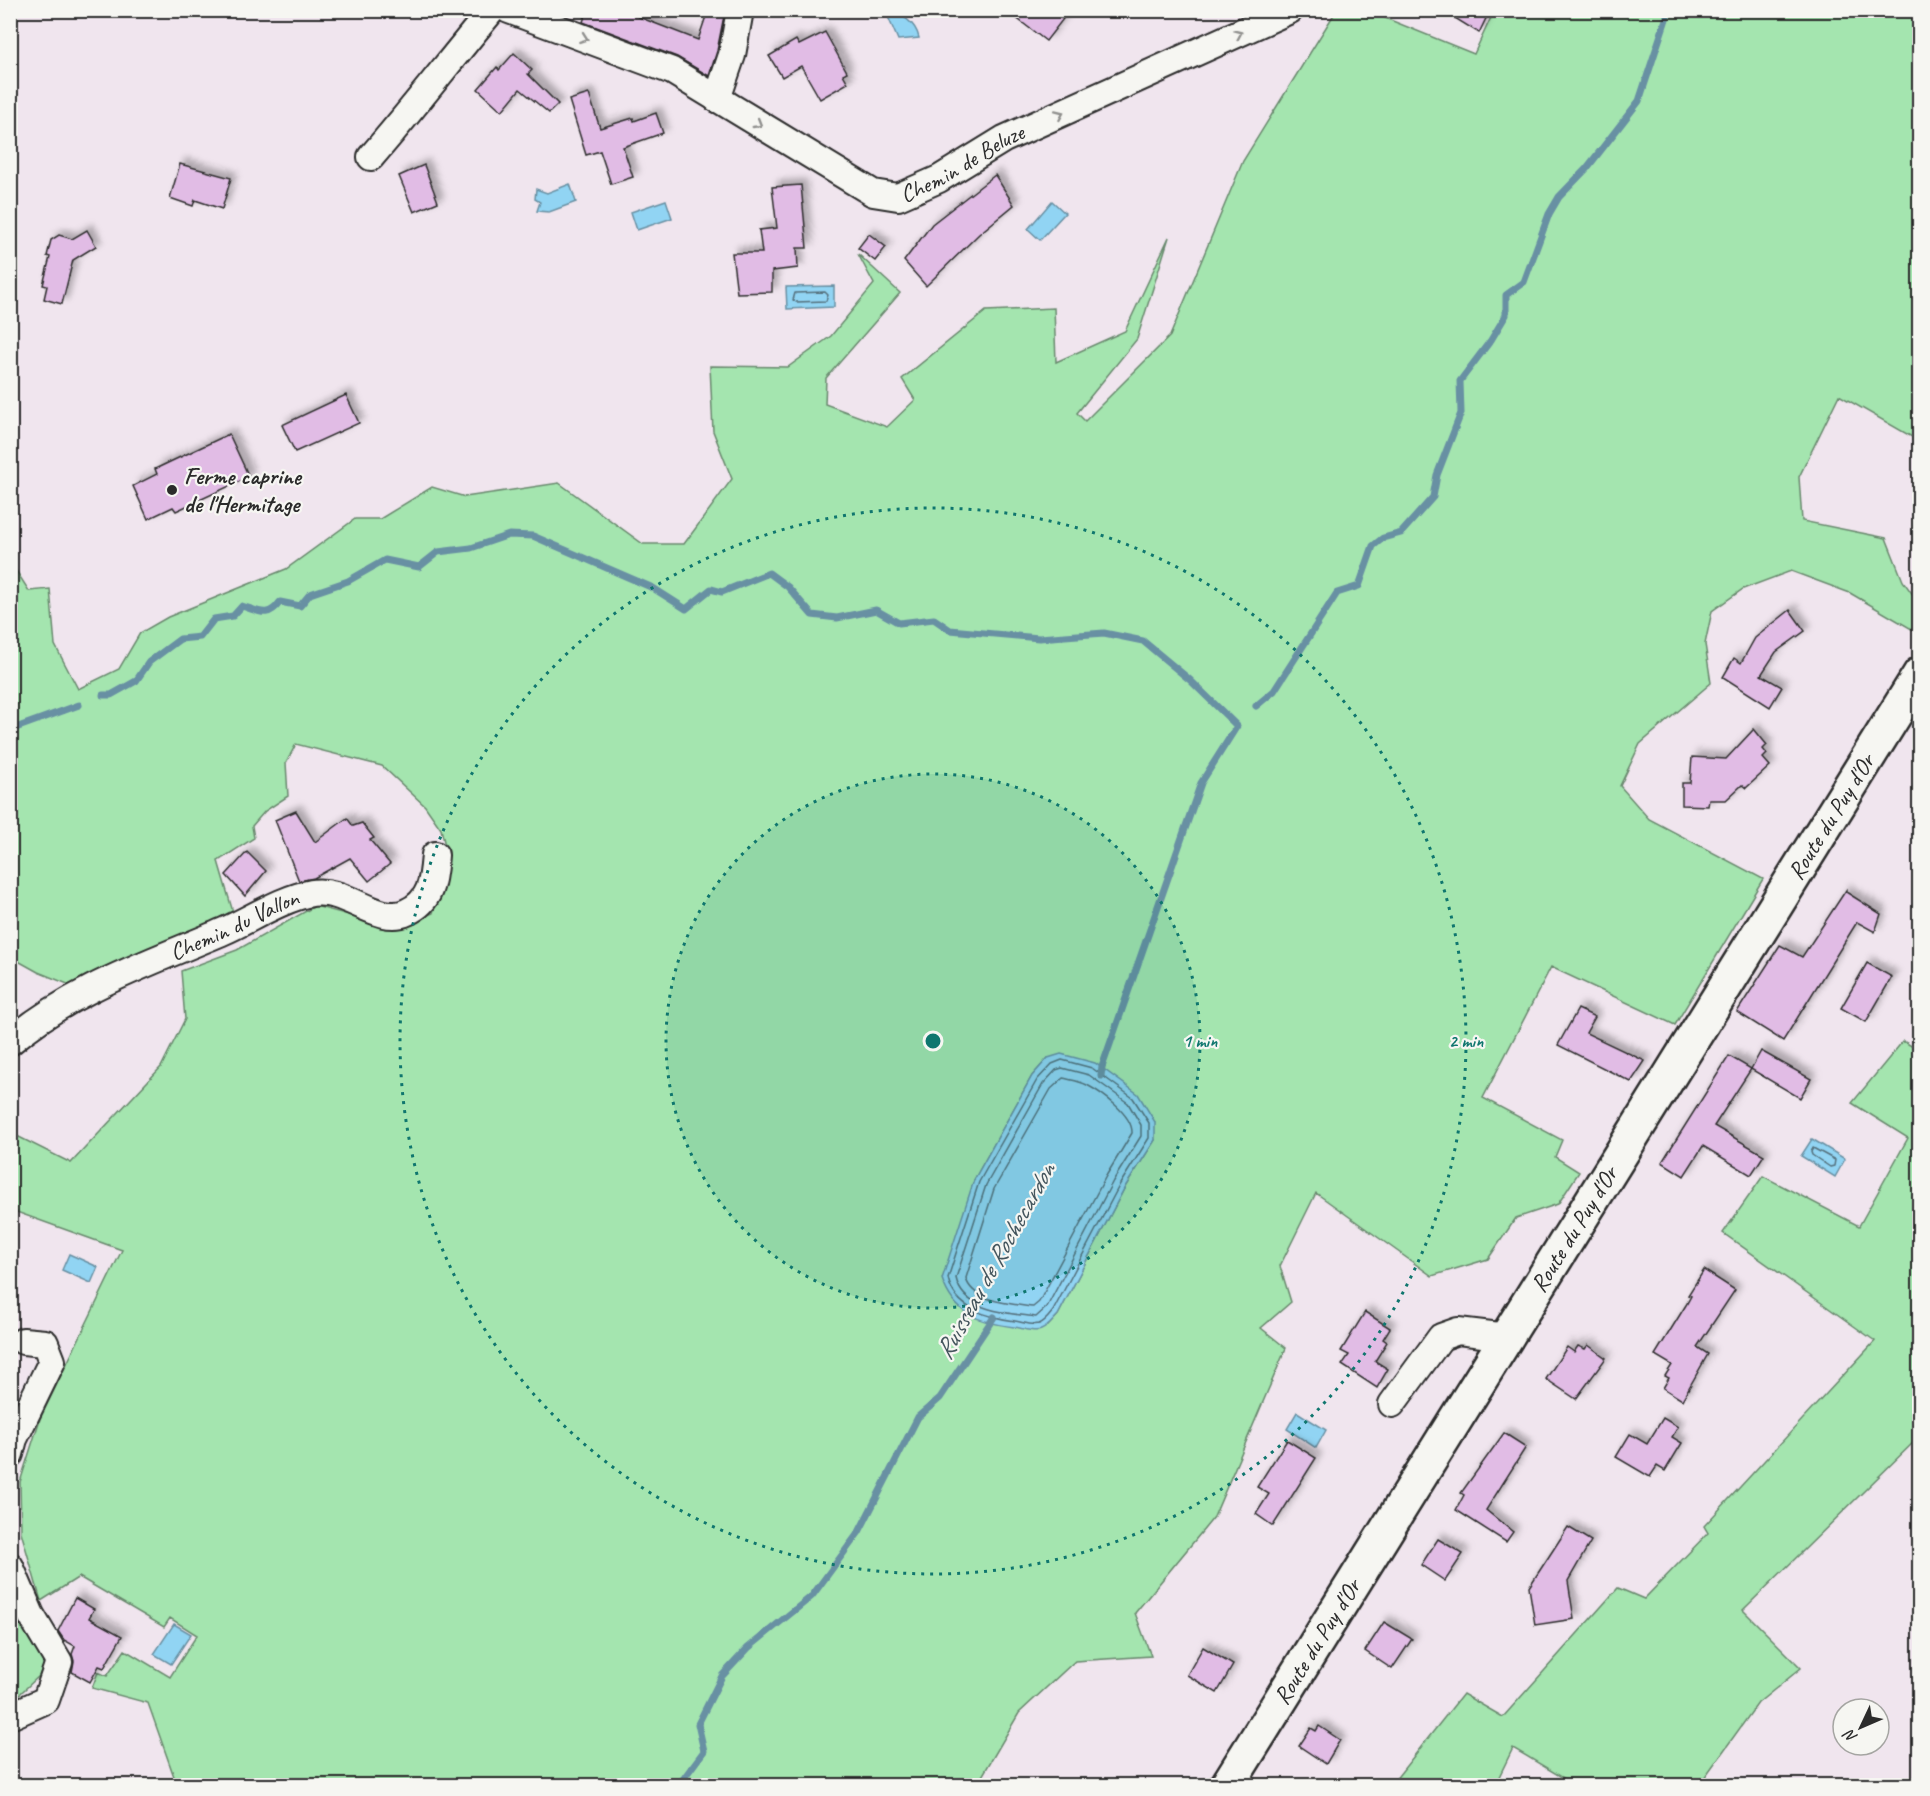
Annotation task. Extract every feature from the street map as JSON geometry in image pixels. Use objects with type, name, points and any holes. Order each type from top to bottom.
[{"type":"main road","name":"Route du Puy d'Or","points":[[1227,1785],[1920,674]]},
{"type":"street","points":[[371,157],[492,10]]},
{"type":"street","name":"Chemin de Beluze","points":[[509,10],[672,71],[873,193],[898,196],[939,179],[1004,139],[1290,10]]},
{"type":"street","points":[[717,99],[732,55],[740,10]]},
{"type":"street","name":"Chemin du Vallon","points":[[10,1042],[26,1028],[83,992],[294,898],[313,893],[334,893],[383,915],[406,914],[423,903],[433,882],[435,855]]},
{"type":"street","points":[[1392,1404],[1442,1337],[1458,1331],[1508,1337]]},
{"type":"street","points":[[10,1454],[14,1438],[52,1361],[45,1343],[23,1341]]},
{"type":"street","points":[[10,1566],[31,1616],[59,1662],[46,1700],[10,1716]]},
{"type":"green space","points":[[1336,11],[1368,11],[1474,54],[1494,11],[1919,11],[1919,441],[1839,395],[1799,477],[1802,521],[1886,538],[1903,581],[1919,603],[1919,624],[1915,631],[1850,593],[1791,571],[1743,589],[1712,611],[1705,644],[1711,683],[1640,744],[1620,786],[1649,819],[1763,879],[1675,1025],[1551,967],[1483,1098],[1562,1140],[1555,1157],[1579,1172],[1558,1204],[1516,1218],[1488,1259],[1432,1276],[1316,1193],[1280,1266],[1291,1302],[1261,1328],[1286,1348],[1214,1517],[1135,1613],[1151,1656],[1075,1661],[1019,1713],[977,1785],[177,1785],[148,1703],[92,1688],[98,1672],[107,1676],[125,1650],[170,1677],[197,1635],[170,1618],[164,1627],[79,1577],[41,1601],[21,1532],[20,1482],[40,1419],[122,1250],[11,1210],[11,1133],[71,1163],[161,1067],[185,1019],[181,971],[237,950],[315,906],[387,925],[421,918],[433,913],[448,858],[441,829],[425,806],[382,766],[296,744],[286,763],[288,796],[265,811],[252,826],[254,838],[218,861],[233,912],[176,942],[75,987],[38,972],[11,957],[10,561],[29,591],[50,589],[55,645],[78,689],[119,669],[140,633],[168,617],[286,569],[355,519],[380,519],[432,487],[465,497],[559,483],[643,544],[684,544],[732,479],[713,431],[710,366],[788,367],[831,336],[874,284],[858,254],[900,293],[826,378],[825,404],[887,427],[915,400],[902,379],[986,311],[1054,308],[1056,362],[1125,331],[1169,237],[1137,339],[1077,413],[1085,421],[1170,336],[1243,161]],"holes":[[[1048,1058],[1155,1140],[1125,1187],[1058,1315],[1048,1326],[974,1180],[1032,1076]]]},
{"type":"green space","points":[[1903,1041],[1920,1051],[1919,1437],[1743,1610],[1801,1668],[1758,1703],[1699,1785],[1575,1785],[1513,1748],[1495,1785],[1391,1785],[1463,1694],[1503,1717],[1618,1588],[1644,1599],[1708,1533],[1704,1526],[1875,1341],[1723,1233],[1763,1176],[1859,1226],[1908,1138],[1852,1103]]},
{"type":"green space","points":[[29,1625],[48,1653],[39,1676],[11,1702],[11,1626]]},
{"type":"water","points":[[886,12],[907,19],[915,28],[919,38],[898,40]]},
{"type":"water","points":[[570,184],[576,202],[549,212],[537,211],[540,202],[535,199],[536,189],[547,193]]},
{"type":"water","points":[[666,200],[672,218],[637,230],[631,212]]},
{"type":"water","points":[[1052,201],[1065,213],[1040,240],[1028,229]]},
{"type":"water","points":[[834,286],[834,307],[787,309],[786,287]]},
{"type":"water","points":[[1061,1054],[1095,1063],[1138,1094],[1155,1122],[1155,1140],[1125,1187],[1058,1315],[1044,1329],[1031,1331],[969,1315],[953,1301],[942,1279],[974,1180],[1032,1076],[1048,1058]]},
{"type":"water","points":[[1812,1139],[1845,1159],[1835,1177],[1801,1156]]},
{"type":"water","points":[[69,1254],[98,1267],[91,1283],[62,1270]]},
{"type":"water","points":[[1297,1412],[1326,1430],[1316,1448],[1287,1429]]},
{"type":"water","points":[[174,1624],[191,1634],[171,1664],[154,1654]]},
{"type":"building","points":[[587,10],[632,10],[631,14],[698,40],[707,13],[724,16],[709,76],[677,57],[583,22]]},
{"type":"building","points":[[1006,10],[1051,10],[1063,19],[1046,41]]},
{"type":"building","points":[[1442,10],[1490,10],[1479,33]]},
{"type":"building","points":[[825,32],[847,72],[843,74],[848,83],[820,99],[801,66],[782,77],[769,56],[796,40],[799,45]]},
{"type":"building","points":[[514,53],[532,70],[528,74],[558,104],[549,113],[520,89],[502,111],[478,89],[497,67],[499,70]]},
{"type":"building","points":[[589,94],[600,128],[633,118],[634,121],[656,113],[663,133],[623,147],[633,177],[611,184],[600,151],[586,155],[569,100]]},
{"type":"building","points":[[180,164],[231,178],[222,209],[195,200],[193,206],[170,198]]},
{"type":"building","points":[[424,165],[438,202],[414,212],[399,176]]},
{"type":"building","points":[[995,175],[1014,205],[979,234],[926,286],[904,261],[932,224]]},
{"type":"building","points":[[801,185],[807,248],[797,248],[798,268],[772,271],[772,292],[737,293],[732,253],[762,253],[759,230],[777,228],[772,187]]},
{"type":"building","points":[[87,230],[96,246],[73,260],[62,304],[44,299],[47,286],[43,285],[50,257],[47,256],[51,240],[59,235],[72,239]]},
{"type":"building","points":[[869,234],[886,247],[875,261],[858,248]]},
{"type":"building","points":[[346,395],[359,423],[295,452],[282,425]]},
{"type":"building","points":[[229,434],[249,477],[176,511],[173,507],[148,519],[133,486],[157,474],[155,469]]},
{"type":"building","points":[[1790,610],[1805,631],[1776,652],[1761,675],[1782,687],[1770,707],[1723,677],[1734,658],[1741,663],[1755,638]]},
{"type":"building","points":[[1754,729],[1767,745],[1763,749],[1767,754],[1763,758],[1770,766],[1746,788],[1742,785],[1726,800],[1709,800],[1708,806],[1682,805],[1682,783],[1690,783],[1692,757],[1726,759]]},
{"type":"building","points":[[296,811],[315,842],[347,818],[353,826],[362,823],[374,838],[370,840],[390,864],[369,881],[350,858],[314,878],[299,881],[275,820]]},
{"type":"building","points":[[247,852],[266,871],[245,896],[226,875]]},
{"type":"building","points":[[1846,890],[1881,914],[1875,932],[1857,922],[1783,1041],[1737,1012],[1780,945],[1802,957]]},
{"type":"building","points":[[1867,963],[1892,977],[1866,1022],[1841,1008]]},
{"type":"building","points":[[1578,1009],[1595,1017],[1586,1033],[1645,1061],[1631,1082],[1558,1045]]},
{"type":"building","points":[[1761,1051],[1811,1079],[1800,1098],[1751,1069]]},
{"type":"building","points":[[1729,1056],[1751,1069],[1714,1126],[1764,1155],[1751,1175],[1703,1146],[1684,1176],[1662,1162]]},
{"type":"building","points":[[1704,1270],[1735,1290],[1697,1347],[1708,1354],[1682,1400],[1663,1388],[1669,1378],[1665,1376],[1672,1365],[1655,1355],[1686,1305],[1691,1296],[1688,1295]]},
{"type":"building","points":[[1365,1312],[1390,1328],[1383,1339],[1387,1342],[1375,1361],[1388,1369],[1377,1388],[1342,1365],[1349,1355],[1341,1351]]},
{"type":"building","points":[[1588,1345],[1606,1358],[1576,1399],[1546,1379],[1567,1347],[1574,1352],[1578,1346],[1585,1349]]},
{"type":"building","points":[[1663,1418],[1678,1427],[1672,1437],[1682,1443],[1665,1471],[1657,1466],[1650,1477],[1616,1457],[1630,1434],[1647,1444]]},
{"type":"building","points":[[1504,1433],[1526,1447],[1486,1510],[1513,1532],[1506,1542],[1456,1510],[1464,1495],[1461,1493]]},
{"type":"building","points":[[1287,1440],[1316,1458],[1273,1526],[1256,1514],[1269,1494],[1257,1487]]},
{"type":"building","points":[[1568,1527],[1591,1541],[1568,1581],[1574,1619],[1535,1625],[1529,1587]]},
{"type":"building","points":[[1438,1539],[1463,1554],[1445,1581],[1421,1565]]},
{"type":"building","points":[[75,1598],[94,1609],[89,1618],[122,1636],[104,1668],[99,1666],[90,1682],[72,1672],[74,1661],[72,1654],[75,1646],[64,1640],[58,1631]]},
{"type":"building","points":[[1384,1622],[1412,1639],[1392,1669],[1365,1651]]},
{"type":"building","points":[[1203,1647],[1233,1665],[1217,1693],[1187,1675]]},
{"type":"building","points":[[1319,1726],[1340,1740],[1326,1764],[1299,1746],[1311,1728],[1316,1731]]},
{"type":"waterway","name":"Ruisseau de Rochecardon","points":[[1256,706],[1274,691],[1337,593],[1359,586],[1373,546],[1383,538],[1401,533],[1433,497],[1437,475],[1461,413],[1460,381],[1491,340],[1506,315],[1506,295],[1524,282],[1549,214],[1559,197],[1587,168],[1639,101],[1669,10]]},
{"type":"waterway","points":[[103,695],[111,695],[136,681],[149,662],[180,639],[200,637],[214,619],[233,616],[242,606],[263,612],[271,610],[280,602],[300,606],[310,594],[348,581],[385,560],[419,567],[438,552],[471,548],[509,535],[533,536],[653,588],[686,609],[711,589],[722,592],[769,573],[788,587],[812,615],[837,618],[876,610],[899,623],[934,619],[950,630],[1039,638],[1104,633],[1143,641],[1190,680],[1237,726],[1201,783],[1102,1067],[1101,1076]]},
{"type":"waterway","points":[[10,730],[79,705]]},
{"type":"waterway","name":"Ruisseau de Rochecardon","points":[[678,1786],[704,1751],[698,1724],[722,1676],[748,1648],[812,1596],[859,1532],[918,1417],[940,1398],[994,1317]]},
{"type":"place","name":"Ferme caprine de l'Hermitage","points":[[172,490]]}]
